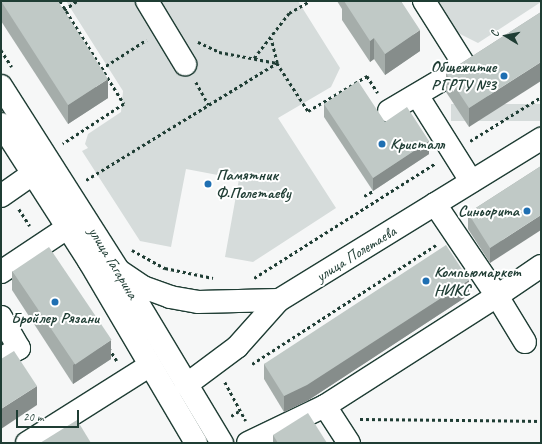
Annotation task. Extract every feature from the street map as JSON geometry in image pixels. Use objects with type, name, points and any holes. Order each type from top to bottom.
[{"type":"main road","points":[[147,1],[185,64]]},
{"type":"main road","points":[[389,111],[465,66],[424,1]]},
{"type":"main road","name":"улица Гагарина","points":[[7,77],[118,270],[222,443]]},
{"type":"main road","points":[[418,95],[471,181]]},
{"type":"main road","name":"улица Гагарина","points":[[1,124],[89,261],[149,366],[195,442]]},
{"type":"main road","name":"улица Полетаева","points":[[186,385],[237,347],[279,300],[541,139]]},
{"type":"main road","points":[[4,194],[33,174]]},
{"type":"main road","points":[[435,204],[497,296],[525,342]]},
{"type":"main road","points":[[1,272],[68,228]]},
{"type":"main road","points":[[252,440],[329,413],[541,266]]},
{"type":"main road","points":[[118,270],[143,287],[170,297],[198,302],[279,300]]},
{"type":"main road","points":[[1,317],[19,348],[1,359]]},
{"type":"main road","points":[[27,443],[149,366],[186,385],[195,442]]},
{"type":"main road","points":[[329,413],[349,443]]},
{"type":"path","points":[[60,1],[124,104],[62,145]]},
{"type":"path","points":[[60,13],[77,1]]},
{"type":"path","points":[[253,59],[271,39],[289,13],[310,1]]},
{"type":"path","points":[[98,72],[164,29]]},
{"type":"path","points":[[271,39],[277,63],[308,111],[367,76],[389,111]]},
{"type":"path","points":[[194,40],[219,52],[277,63]]},
{"type":"path","points":[[1,50],[7,77]]},
{"type":"path","points":[[85,181],[277,63]]},
{"type":"path","points":[[185,64],[209,105]]},
{"type":"path","points":[[249,278],[256,278],[541,97]]},
{"type":"path","points":[[58,138],[66,151]]},
{"type":"path","points":[[82,175],[89,187]]},
{"type":"path","points":[[364,196],[372,191]]},
{"type":"path","points":[[4,194],[42,244]]},
{"type":"path","points":[[251,366],[455,233]]},
{"type":"path","points":[[129,248],[165,268],[220,278]]},
{"type":"path","points":[[104,341],[129,380]]},
{"type":"path","points":[[231,378],[224,383],[252,440]]},
{"type":"path","points":[[329,413],[541,421]]},
{"type":"shaded area","points":[[66,1],[298,1],[340,68],[331,87],[278,118],[336,208],[253,262],[225,257],[239,179],[186,169],[171,247],[140,241],[82,151],[88,148],[85,144],[88,134],[121,112],[123,91]]},
{"type":"shaded area","points":[[439,1],[541,2],[478,43],[458,33]]},
{"type":"shaded area","points":[[451,104],[541,104],[541,121],[451,121]]},
{"type":"building","points":[[1,1],[58,1],[108,79],[68,105]]},
{"type":"building","points":[[344,1],[401,1],[420,30],[385,54],[374,38],[370,41]]},
{"type":"building","points":[[541,12],[541,62],[469,108],[446,73]]},
{"type":"building","name":"Кристалл","points":[[358,81],[385,122],[407,107],[429,141],[373,178],[324,104]]},
{"type":"building","points":[[541,166],[541,215],[490,248],[468,213]]},
{"type":"building","points":[[446,245],[469,280],[307,385],[284,396],[264,364]]},
{"type":"building","points":[[49,247],[112,340],[75,364],[13,272]]},
{"type":"building","points":[[14,351],[37,386],[1,409],[1,359]]},
{"type":"building","points":[[308,413],[327,443],[278,443],[273,435]]},
{"type":"building","points":[[77,420],[91,443],[40,443]]},
{"type":"place","name":"Общежитие РГРТУ №3","points":[[504,76]]},
{"type":"place","name":"Кристалл","points":[[382,144]]},
{"type":"place","name":"Памятник Ф.Полетаеву","points":[[208,184]]},
{"type":"place","name":"Синьорита","points":[[527,211]]},
{"type":"place","name":"Компьюмаркет НИКС","points":[[426,281]]},
{"type":"place","name":"Бройлер Рязани","points":[[55,302]]}]
